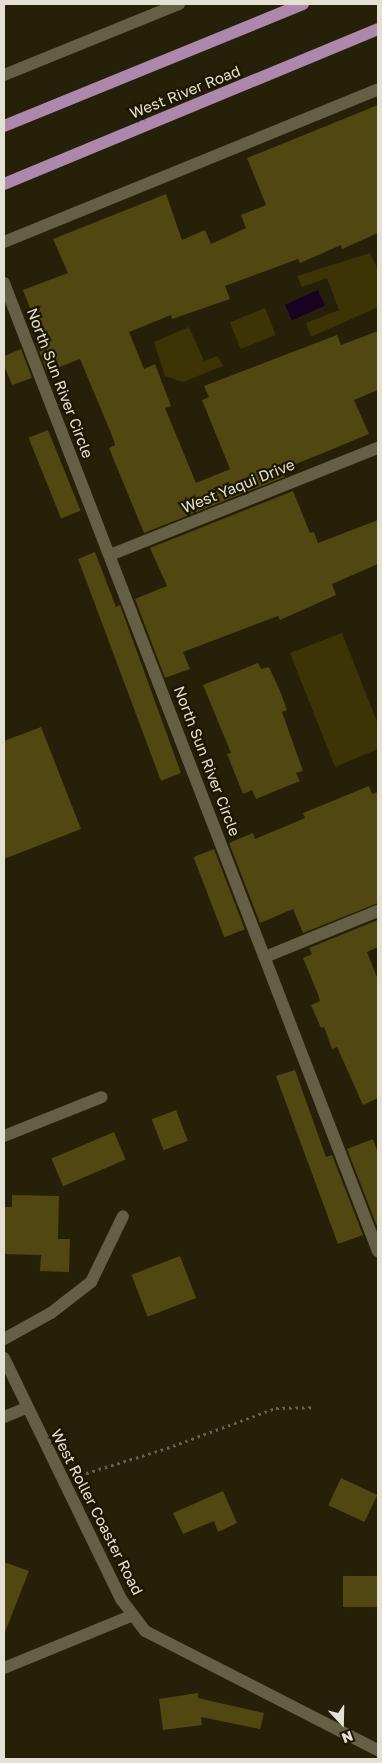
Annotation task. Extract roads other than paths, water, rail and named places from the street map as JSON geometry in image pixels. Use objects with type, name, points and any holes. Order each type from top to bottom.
[{"type":"main road","points":[[4,126],[303,4]]},
{"type":"main road","name":"West River Road","points":[[4,184],[378,29]]},
{"type":"street","points":[[4,75],[180,4]]},
{"type":"street","points":[[4,242],[378,89]]},
{"type":"street","name":"North Sun River Circle","points":[[4,283],[378,1251]]},
{"type":"street","name":"West Yaqui Drive","points":[[110,555],[378,448]]},
{"type":"street","points":[[265,957],[378,911]]},
{"type":"street","points":[[4,1136],[102,1097]]},
{"type":"street","points":[[4,1339],[52,1312],[91,1282],[123,1216]]},
{"type":"street","name":"West Roller Coaster Road","points":[[4,1358],[26,1408],[122,1599],[145,1631],[378,1750]]},
{"type":"street","points":[[4,1417],[26,1408]]},
{"type":"street","points":[[4,1668],[133,1615]]}]
